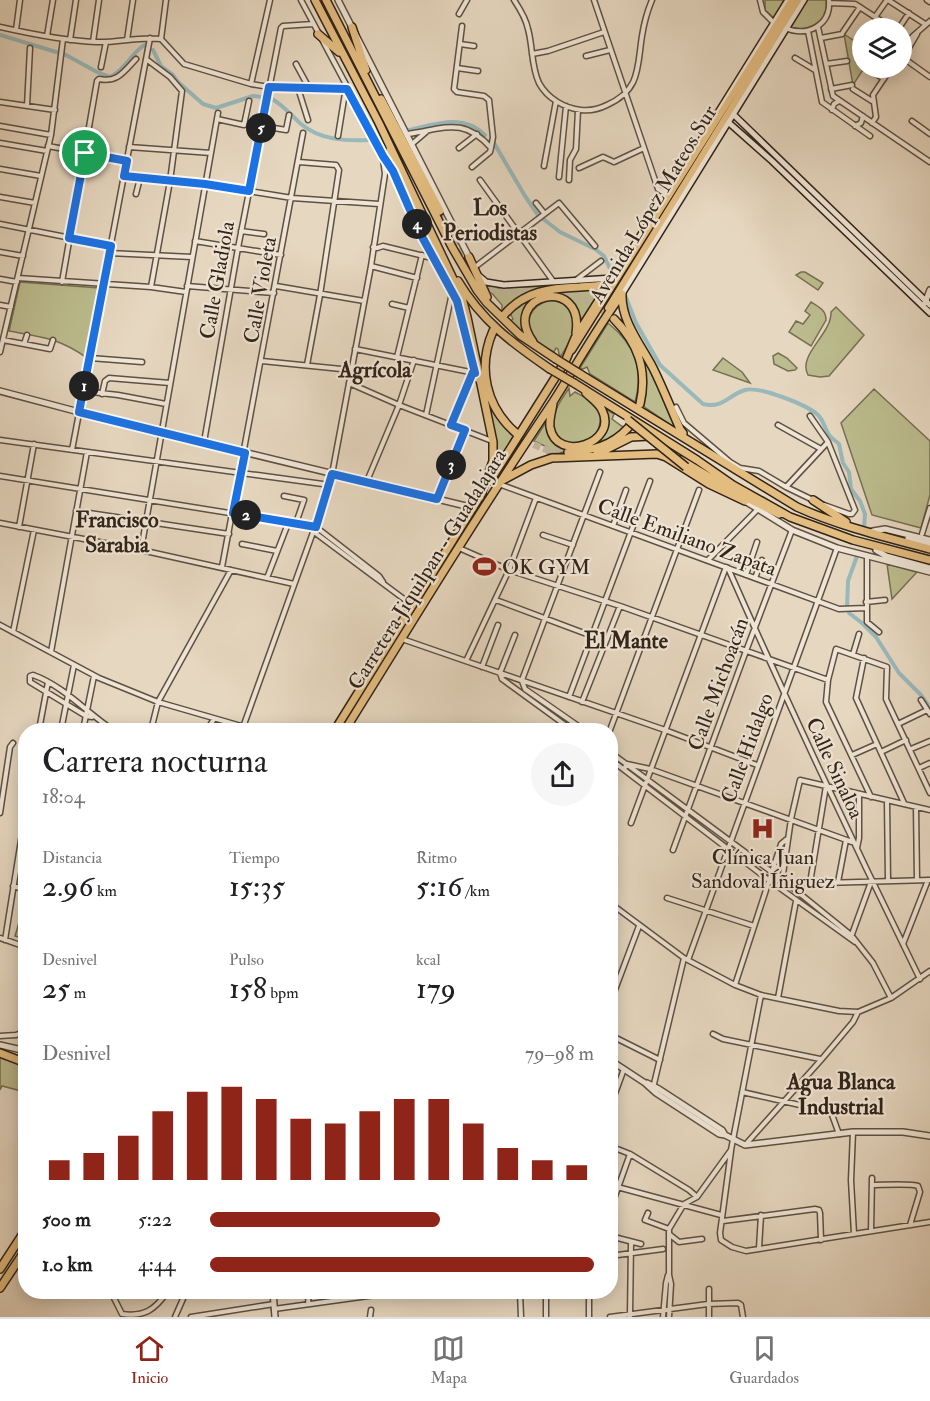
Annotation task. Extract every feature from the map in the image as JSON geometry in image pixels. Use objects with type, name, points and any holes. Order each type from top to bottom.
[{"type":"highway","points":[[315,0],[389,145],[462,298],[493,442],[493,460],[480,497]]},
{"type":"highway","points":[[326,0],[452,247],[477,290],[493,310],[520,335],[797,507],[855,529],[930,549]]},
{"type":"highway","points":[[336,20],[343,27],[440,211]]},
{"type":"highway","points":[[352,27],[366,70]]},
{"type":"highway","points":[[318,34],[343,56]]},
{"type":"highway","points":[[389,145],[392,170]]},
{"type":"highway","points":[[415,219],[475,306],[493,327],[550,369],[594,394],[697,460],[745,501]]},
{"type":"highway","points":[[469,257],[493,310]]},
{"type":"highway","points":[[504,315],[518,302],[537,292],[555,288],[619,283]]},
{"type":"highway","points":[[565,362],[575,338],[619,283]]},
{"type":"highway","points":[[619,283],[627,320],[654,371],[680,429],[689,439]]},
{"type":"highway","name":"Avenida López Mateos Sur","points":[[537,425],[600,323],[619,283]]},
{"type":"highway","points":[[536,346],[528,335],[525,317],[533,304],[544,297],[559,297],[572,306],[577,317],[575,338]]},
{"type":"highway","points":[[614,319],[631,339],[640,359],[643,385],[640,404]]},
{"type":"highway","points":[[493,331],[487,345],[485,359],[486,385],[493,405],[516,434]]},
{"type":"highway","name":"Avenida López Mateos Sur","points":[[528,421],[565,362]]},
{"type":"highway","points":[[553,401],[550,426],[552,433],[559,441],[576,447],[596,439],[604,426],[604,413],[597,403],[574,383]]},
{"type":"highway","points":[[594,394],[628,424],[686,467],[745,501]]},
{"type":"highway","name":"Carretera Jiquilpan - Guadalajara","points":[[339,723],[528,421]]},
{"type":"highway","points":[[500,483],[530,460],[554,453],[595,449],[614,440],[628,424]]},
{"type":"highway","name":"Carretera Jiquilpan - Guadalajara","points":[[349,723],[537,425]]},
{"type":"highway","points":[[588,456],[630,437],[647,435],[660,440],[732,488]]},
{"type":"highway","points":[[613,453],[664,452],[672,454],[790,517],[853,540],[930,560]]},
{"type":"highway","points":[[500,483],[539,461],[588,456],[660,454],[709,484],[745,501]]},
{"type":"highway","points":[[713,456],[730,462]]},
{"type":"highway","points":[[813,500],[855,529]]},
{"type":"highway","points":[[0,1053],[18,1059]]},
{"type":"highway","points":[[0,1269],[18,1241]]},
{"type":"highway","points":[[0,1288],[18,1261]]},
{"type":"main road","name":"Avenida López Mateos Sur","points":[[619,283],[792,0]]},
{"type":"main road","name":"Avenida López Mateos Sur","points":[[565,362],[619,283],[784,28],[798,0]]},
{"type":"main road","points":[[711,123],[726,106]]},
{"type":"street","points":[[16,30],[21,0]]},
{"type":"street","points":[[47,36],[53,0]]},
{"type":"street","points":[[70,40],[76,0]]},
{"type":"street","points":[[93,42],[99,0]]},
{"type":"street","points":[[127,40],[133,0]]},
{"type":"street","points":[[161,39],[166,0]]},
{"type":"street","points":[[251,84],[270,0]]},
{"type":"street","points":[[301,0],[392,170],[432,258],[452,292],[460,312],[474,373],[481,385]]},
{"type":"street","points":[[338,0],[482,280],[491,284],[504,285],[576,281],[619,283]]},
{"type":"street","points":[[459,14],[467,0]]},
{"type":"street","points":[[514,0],[528,27],[534,68],[539,83],[556,101],[578,110],[596,109],[616,101],[634,82],[644,27],[652,0]]},
{"type":"street","points":[[594,0],[658,189],[663,192],[668,191]]},
{"type":"street","points":[[760,0],[763,12],[774,23]]},
{"type":"street","points":[[619,283],[668,191],[788,0]]},
{"type":"street","points":[[619,283],[728,122],[784,28],[804,0]]},
{"type":"street","points":[[879,18],[888,0],[925,24]]},
{"type":"street","points":[[784,28],[796,32],[818,27],[825,18],[829,2],[857,3],[877,18]]},
{"type":"street","points":[[821,38],[842,33],[857,3]]},
{"type":"street","points":[[906,18],[909,13]]},
{"type":"street","points":[[912,40],[930,21]]},
{"type":"street","name":"Calle Gladiola","points":[[204,442],[241,231],[282,27],[313,24]]},
{"type":"street","points":[[462,26],[455,91],[488,99],[493,137],[490,152],[472,167]]},
{"type":"street","points":[[0,27],[63,39],[93,42],[161,39],[184,64],[251,84],[269,87],[347,89]]},
{"type":"street","points":[[818,27],[833,96],[930,162]]},
{"type":"street","points":[[808,31],[822,102],[870,136]]},
{"type":"street","points":[[532,54],[548,51],[604,32]]},
{"type":"street","points":[[72,450],[150,38]]},
{"type":"street","points":[[0,352],[51,135],[63,39]]},
{"type":"street","points":[[101,67],[106,42]]},
{"type":"street","points":[[460,44],[474,46]]},
{"type":"street","points":[[27,106],[30,48]]},
{"type":"street","points":[[586,56],[610,50]]},
{"type":"street","points":[[795,58],[816,71]]},
{"type":"street","points":[[62,282],[97,81],[99,79],[111,81],[117,78],[136,59]]},
{"type":"street","points":[[146,59],[169,76],[182,92],[152,287]]},
{"type":"street","points":[[826,64],[847,61]]},
{"type":"street","points":[[296,64],[309,89]]},
{"type":"street","points":[[912,65],[930,77]]},
{"type":"street","points":[[457,68],[478,71]]},
{"type":"street","points":[[872,123],[876,117],[873,95],[884,79]]},
{"type":"street","points":[[831,89],[852,87],[873,102]]},
{"type":"street","points":[[298,88],[308,120]]},
{"type":"street","points":[[338,136],[347,89]]},
{"type":"street","points":[[217,119],[244,125],[249,101]]},
{"type":"street","points":[[544,166],[556,101]]},
{"type":"street","points":[[832,110],[834,104],[839,101]]},
{"type":"street","points":[[0,102],[55,110]]},
{"type":"street","points":[[559,177],[566,106]]},
{"type":"street","points":[[569,180],[570,160],[576,149],[578,110]]},
{"type":"street","points":[[141,550],[218,113]]},
{"type":"street","points":[[733,114],[928,306]]},
{"type":"street","points":[[262,126],[286,130],[289,115]]},
{"type":"street","points":[[855,126],[861,123],[863,116]]},
{"type":"street","points":[[912,121],[930,134]]},
{"type":"street","points":[[728,122],[928,306]]},
{"type":"street","points":[[408,134],[453,125],[477,134],[491,148]]},
{"type":"street","points":[[0,126],[51,135]]},
{"type":"street","points":[[482,138],[489,137],[491,129]]},
{"type":"street","points":[[412,144],[426,131]]},
{"type":"street","name":"Calle Violeta","points":[[222,567],[303,133]]},
{"type":"street","points":[[459,148],[477,134]]},
{"type":"street","points":[[0,143],[85,153],[127,161]]},
{"type":"street","points":[[129,147],[211,153]]},
{"type":"street","points":[[579,168],[603,157],[614,162],[644,148]]},
{"type":"street","points":[[245,723],[330,485],[371,266],[385,174],[383,156]]},
{"type":"street","points":[[299,162],[339,167],[307,366]]},
{"type":"street","points":[[0,169],[41,176]]},
{"type":"street","points":[[385,174],[392,170]]},
{"type":"street","points":[[124,176],[205,184],[292,198],[380,204]]},
{"type":"street","points":[[136,194],[140,178]]},
{"type":"street","points":[[480,180],[554,282]]},
{"type":"street","points":[[0,197],[35,203]]},
{"type":"street","points":[[536,203],[544,213]]},
{"type":"street","points":[[475,267],[555,204],[562,205],[595,246]]},
{"type":"street","points":[[0,224],[111,246]]},
{"type":"street","points":[[241,231],[264,234]]},
{"type":"street","points":[[195,241],[281,255]]},
{"type":"street","points":[[373,247],[384,246],[432,258]]},
{"type":"street","points":[[0,252],[23,256]]},
{"type":"street","points":[[109,253],[192,257]]},
{"type":"street","points":[[397,357],[422,255]]},
{"type":"street","points":[[576,281],[601,261]]},
{"type":"street","points":[[371,266],[417,278]]},
{"type":"street","points":[[0,279],[152,287],[186,292]]},
{"type":"street","points":[[187,286],[274,293]]},
{"type":"street","points":[[276,286],[364,301]]},
{"type":"street","points":[[928,306],[930,290]]},
{"type":"street","points":[[426,415],[452,292]]},
{"type":"street","points":[[393,304],[409,308]]},
{"type":"street","points":[[0,305],[11,307]]},
{"type":"street","points":[[0,326],[6,327]]},
{"type":"street","points":[[24,344],[27,335]]},
{"type":"street","points":[[3,340],[50,349],[53,340]]},
{"type":"street","points":[[355,349],[474,373]]},
{"type":"street","points":[[90,358],[142,362]]},
{"type":"street","points":[[367,481],[399,405],[414,360]]},
{"type":"street","points":[[262,361],[351,370]]},
{"type":"street","points":[[451,425],[474,373]]},
{"type":"street","points":[[102,393],[108,378],[170,383]]},
{"type":"street","points":[[349,383],[493,442]]},
{"type":"street","points":[[0,391],[474,508]]},
{"type":"street","points":[[83,391],[166,404]]},
{"type":"street","points":[[676,407],[684,423],[740,468],[759,471],[786,488],[813,500],[849,514],[854,513],[855,507],[828,442],[810,416]]},
{"type":"street","points":[[778,425],[821,449]]},
{"type":"street","points":[[437,499],[465,430]]},
{"type":"street","points":[[0,440],[330,485]]},
{"type":"street","points":[[786,488],[828,442]]},
{"type":"street","points":[[19,526],[34,444]]},
{"type":"street","points":[[51,653],[87,452]]},
{"type":"street","points":[[575,723],[525,689],[522,680],[600,472]]},
{"type":"street","points":[[0,476],[296,523],[315,529],[377,580],[413,605]]},
{"type":"street","points":[[569,697],[650,481]]},
{"type":"street","name":"Calle Emiliano Zapata","points":[[500,483],[839,609],[866,608]]},
{"type":"street","points":[[613,526],[626,490]]},
{"type":"street","points":[[613,723],[699,490]]},
{"type":"street","points":[[284,496],[304,500],[296,523]]},
{"type":"street","points":[[466,661],[509,570],[536,498]]},
{"type":"street","points":[[745,501],[792,530],[837,548],[930,570]]},
{"type":"street","points":[[922,534],[930,508]]},
{"type":"street","points":[[708,560],[758,509]]},
{"type":"street","points":[[76,511],[229,534]]},
{"type":"street","points":[[267,578],[289,521]]},
{"type":"street","points":[[0,523],[141,550],[294,584]]},
{"type":"street","points":[[873,531],[885,529],[930,542]]},
{"type":"street","points":[[13,632],[34,530]]},
{"type":"street","name":"Calle Michoacán","points":[[673,850],[792,530]]},
{"type":"street","points":[[882,533],[930,542]]},
{"type":"street","points":[[543,535],[573,545]]},
{"type":"street","points":[[746,575],[757,542]]},
{"type":"street","points":[[242,544],[277,551]]},
{"type":"street","points":[[868,546],[867,622],[879,632]]},
{"type":"street","points":[[459,548],[509,570],[620,606],[828,680]]},
{"type":"street","name":"Calle Hidalgo","points":[[653,1088],[686,959],[706,911],[743,803],[837,548]]},
{"type":"street","points":[[876,550],[886,556],[930,570]]},
{"type":"street","points":[[755,578],[762,560]]},
{"type":"street","points":[[630,823],[699,634],[727,567]]},
{"type":"street","name":"Calle Sinaloa","points":[[727,567],[826,786],[920,979]]},
{"type":"street","points":[[153,723],[158,702],[231,570]]},
{"type":"street","points":[[496,600],[592,636]]},
{"type":"street","points":[[866,602],[885,600]]},
{"type":"street","points":[[582,702],[620,606]]},
{"type":"street","points":[[482,667],[498,625]]},
{"type":"street","points":[[0,626],[94,676],[158,702],[226,723]]},
{"type":"street","points":[[853,654],[859,634]]},
{"type":"street","points":[[500,674],[515,635]]},
{"type":"street","points":[[402,639],[617,713],[757,765]]},
{"type":"street","points":[[871,797],[826,702],[828,680],[836,649],[886,667],[885,693],[930,793]]},
{"type":"street","points":[[864,658],[856,698],[904,803]]},
{"type":"street","points":[[62,723],[74,665]]},
{"type":"street","points":[[500,674],[504,681],[562,722],[566,716]]},
{"type":"street","points":[[92,717],[87,709],[48,682],[33,675],[30,676],[30,682],[45,692],[102,723]]},
{"type":"street","points":[[84,723],[94,676]]},
{"type":"street","points":[[40,723],[48,682]]},
{"type":"street","points":[[898,724],[929,712],[921,700]]},
{"type":"street","points":[[211,723],[214,719]]},
{"type":"street","points":[[881,752],[906,740]]},
{"type":"street","points":[[910,749],[930,741]]},
{"type":"street","points":[[0,813],[10,747],[13,743]]},
{"type":"street","points":[[852,755],[877,744]]},
{"type":"street","points":[[618,758],[727,848],[796,901],[852,939]]},
{"type":"street","points":[[919,768],[930,763]]},
{"type":"street","points":[[627,764],[650,769],[853,842]]},
{"type":"street","points":[[624,769],[627,764]]},
{"type":"street","points":[[618,765],[688,810],[815,906],[852,939],[873,963],[891,998]]},
{"type":"street","points":[[782,881],[791,819],[800,780],[930,810]]},
{"type":"street","points":[[810,883],[826,786]]},
{"type":"street","points":[[856,849],[859,838],[859,795]]},
{"type":"street","points":[[887,801],[888,880]]},
{"type":"street","points":[[916,807],[917,880]]},
{"type":"street","points":[[735,985],[781,844],[788,839]]},
{"type":"street","points":[[838,882],[846,840]]},
{"type":"street","points":[[18,856],[2,939],[18,944]]},
{"type":"street","points":[[788,884],[929,880],[903,945]]},
{"type":"street","points":[[852,939],[871,881]]},
{"type":"street","points":[[13,886],[18,888]]},
{"type":"street","points":[[667,898],[754,926]]},
{"type":"street","points":[[778,998],[796,901]]},
{"type":"street","points":[[812,912],[815,906]]},
{"type":"street","points":[[618,909],[686,959],[735,985],[761,995],[839,1011],[858,1012],[891,998],[930,971]]},
{"type":"street","points":[[618,982],[639,926]]},
{"type":"street","points":[[761,995],[731,1150],[721,1215],[723,1221],[721,1240],[732,1247],[746,1251],[930,1222]]},
{"type":"street","points":[[745,1145],[821,1060],[853,1022],[858,1012]]},
{"type":"street","points":[[0,1036],[18,1034]]},
{"type":"street","points":[[713,1034],[751,1046],[821,1060]]},
{"type":"street","points":[[618,1039],[660,1060]]},
{"type":"street","points":[[0,1045],[18,1049]]},
{"type":"street","points":[[618,1065],[677,1103],[719,1134],[745,1145],[853,1132],[903,1132],[930,1136]]},
{"type":"street","points":[[618,1085],[624,1069]]},
{"type":"street","points":[[742,1092],[831,1112],[839,1134]]},
{"type":"street","points":[[853,1132],[851,1180],[854,1234]]},
{"type":"street","points":[[618,1149],[630,1154],[697,1197]]},
{"type":"street","points":[[669,1317],[671,1284],[668,1231],[684,1204],[697,1197],[731,1150]]},
{"type":"street","points":[[630,1154],[618,1186],[721,1215]]},
{"type":"street","points":[[871,1231],[872,1178]]},
{"type":"street","points":[[872,1185],[896,1186],[912,1183],[918,1186],[920,1192],[910,1225]]},
{"type":"street","points":[[723,1221],[819,1210],[821,1240]]},
{"type":"street","points":[[648,1213],[645,1221],[668,1231],[679,1242],[702,1239]]},
{"type":"street","points":[[759,1248],[761,1215]]},
{"type":"street","points":[[618,1239],[640,1244]]},
{"type":"street","points":[[630,1316],[632,1243]]},
{"type":"street","points":[[618,1254],[663,1249]]},
{"type":"street","points":[[663,1317],[666,1283],[669,1275]]},
{"type":"street","points":[[709,1289],[709,1317]]},
{"type":"street","points":[[114,1299],[122,1314],[132,1317],[141,1316],[155,1307],[161,1299]]},
{"type":"street","points":[[175,1317],[183,1299]]},
{"type":"street","points":[[273,1299],[275,1317]]},
{"type":"street","points":[[308,1299],[308,1304]]},
{"type":"street","points":[[191,1317],[344,1299]]},
{"type":"street","points":[[520,1299],[521,1317]]},
{"type":"street","points":[[546,1299],[546,1317]]},
{"type":"street","points":[[589,1299],[589,1317]]},
{"type":"street","points":[[610,1317],[708,1304],[738,1303],[741,1305],[743,1317]]},
{"type":"street","points":[[370,1317],[371,1310]]},
{"type":"green space","points":[[765,0],[784,0],[774,18],[765,10]]},
{"type":"green space","points":[[807,0],[826,0],[822,20],[805,29],[791,27]]},
{"type":"green space","points":[[844,34],[852,39],[852,78],[858,78],[853,85]]},
{"type":"green space","points":[[801,272],[823,283],[818,290],[796,275]]},
{"type":"green space","points":[[20,282],[99,288],[87,358],[59,342],[9,331]]},
{"type":"green space","points":[[484,284],[494,288],[550,286],[502,313],[502,305]]},
{"type":"green space","points":[[605,288],[580,326],[578,311],[571,301],[561,296],[549,295],[538,299],[529,307],[523,318],[523,333],[509,322],[513,319],[511,315],[506,316],[519,305],[542,294]]},
{"type":"green space","points":[[549,300],[567,306],[574,316],[573,334],[561,356],[558,349],[556,348],[554,352],[540,345],[529,333],[528,321],[533,310]]},
{"type":"green space","points":[[811,302],[823,311],[826,320],[811,346],[789,332],[796,321],[803,324],[810,315],[805,311]]},
{"type":"green space","points":[[836,307],[864,335],[829,376],[808,375],[807,360],[830,320],[831,312]]},
{"type":"green space","points":[[608,323],[625,340],[635,358],[638,368],[638,390],[635,402],[590,374],[587,367],[580,368]]},
{"type":"green space","points":[[641,351],[677,429],[643,406],[646,378]]},
{"type":"green space","points":[[778,353],[797,368],[788,371],[774,364],[773,356]]},
{"type":"green space","points":[[723,358],[742,372],[750,383],[713,370]]},
{"type":"green space","points":[[569,388],[570,396],[575,392],[598,408],[600,422],[597,432],[584,442],[567,442],[555,431],[553,422],[555,413]]},
{"type":"green space","points":[[874,389],[930,441],[930,495],[921,528],[872,515],[841,423]]},
{"type":"green space","points":[[486,394],[503,425],[514,435],[498,463]]},
{"type":"green space","points":[[605,409],[614,414],[612,419],[623,427],[626,425],[618,434],[600,446],[582,450],[549,454],[547,453],[549,448],[534,441],[548,419],[550,434],[557,444],[568,449],[581,449],[593,445],[602,437],[607,425]]},
{"type":"green space","points":[[887,564],[917,572],[892,599]]},
{"type":"green space","points":[[0,1058],[18,1064],[18,1090],[2,1086],[0,1090]]},
{"type":"waterway","points":[[0,35],[66,55],[110,77],[121,70],[145,45]]},
{"type":"waterway","points":[[153,50],[161,66],[203,104],[216,108],[253,96],[262,97]]},
{"type":"waterway","points":[[272,99],[301,124],[316,133],[342,140],[369,140]]},
{"type":"waterway","points":[[409,130],[439,123],[458,122],[477,128],[485,135]]},
{"type":"waterway","points":[[494,143],[538,215]]},
{"type":"waterway","points":[[542,218],[560,232],[595,249],[604,256],[612,273]]},
{"type":"waterway","points":[[625,295],[636,323],[660,365],[703,404],[716,405],[739,392],[752,390],[783,397],[818,415],[829,435],[839,444],[843,463],[849,472],[851,489],[860,501],[865,514],[864,528]]},
{"type":"waterway","points":[[847,607],[848,581],[857,556]]},
{"type":"waterway","points":[[849,613],[876,637],[899,673],[921,695],[930,708]]},
{"type":"tunnel","points":[[440,211],[477,282],[500,291],[541,291]]},
{"type":"tunnel","points":[[553,291],[584,299],[612,317]]},
{"type":"tunnel","points":[[516,433],[542,448],[572,454]]},
{"type":"place","name":"OK GYM","points":[[484,567]]},
{"type":"place","name":"Clínica Juan Sandoval Íñiguez","points":[[763,829]]},
{"type":"district","name":"Los Periodistas","points":[[490,220]]},
{"type":"district","name":"Agrícola","points":[[375,369]]},
{"type":"district","name":"Francisco Sarabia","points":[[117,532]]},
{"type":"district","name":"El Mante","points":[[626,640]]},
{"type":"district","name":"Agua Blanca Industrial","points":[[841,1094]]},
{"type":"route","points":[[269,87],[347,89],[393,171],[432,258],[457,301],[475,373],[473,372],[451,425],[465,430],[437,499],[332,474],[316,527],[233,513],[245,453],[79,412],[111,246],[69,238],[85,153],[127,161],[124,176],[249,191],[269,87]]}]
